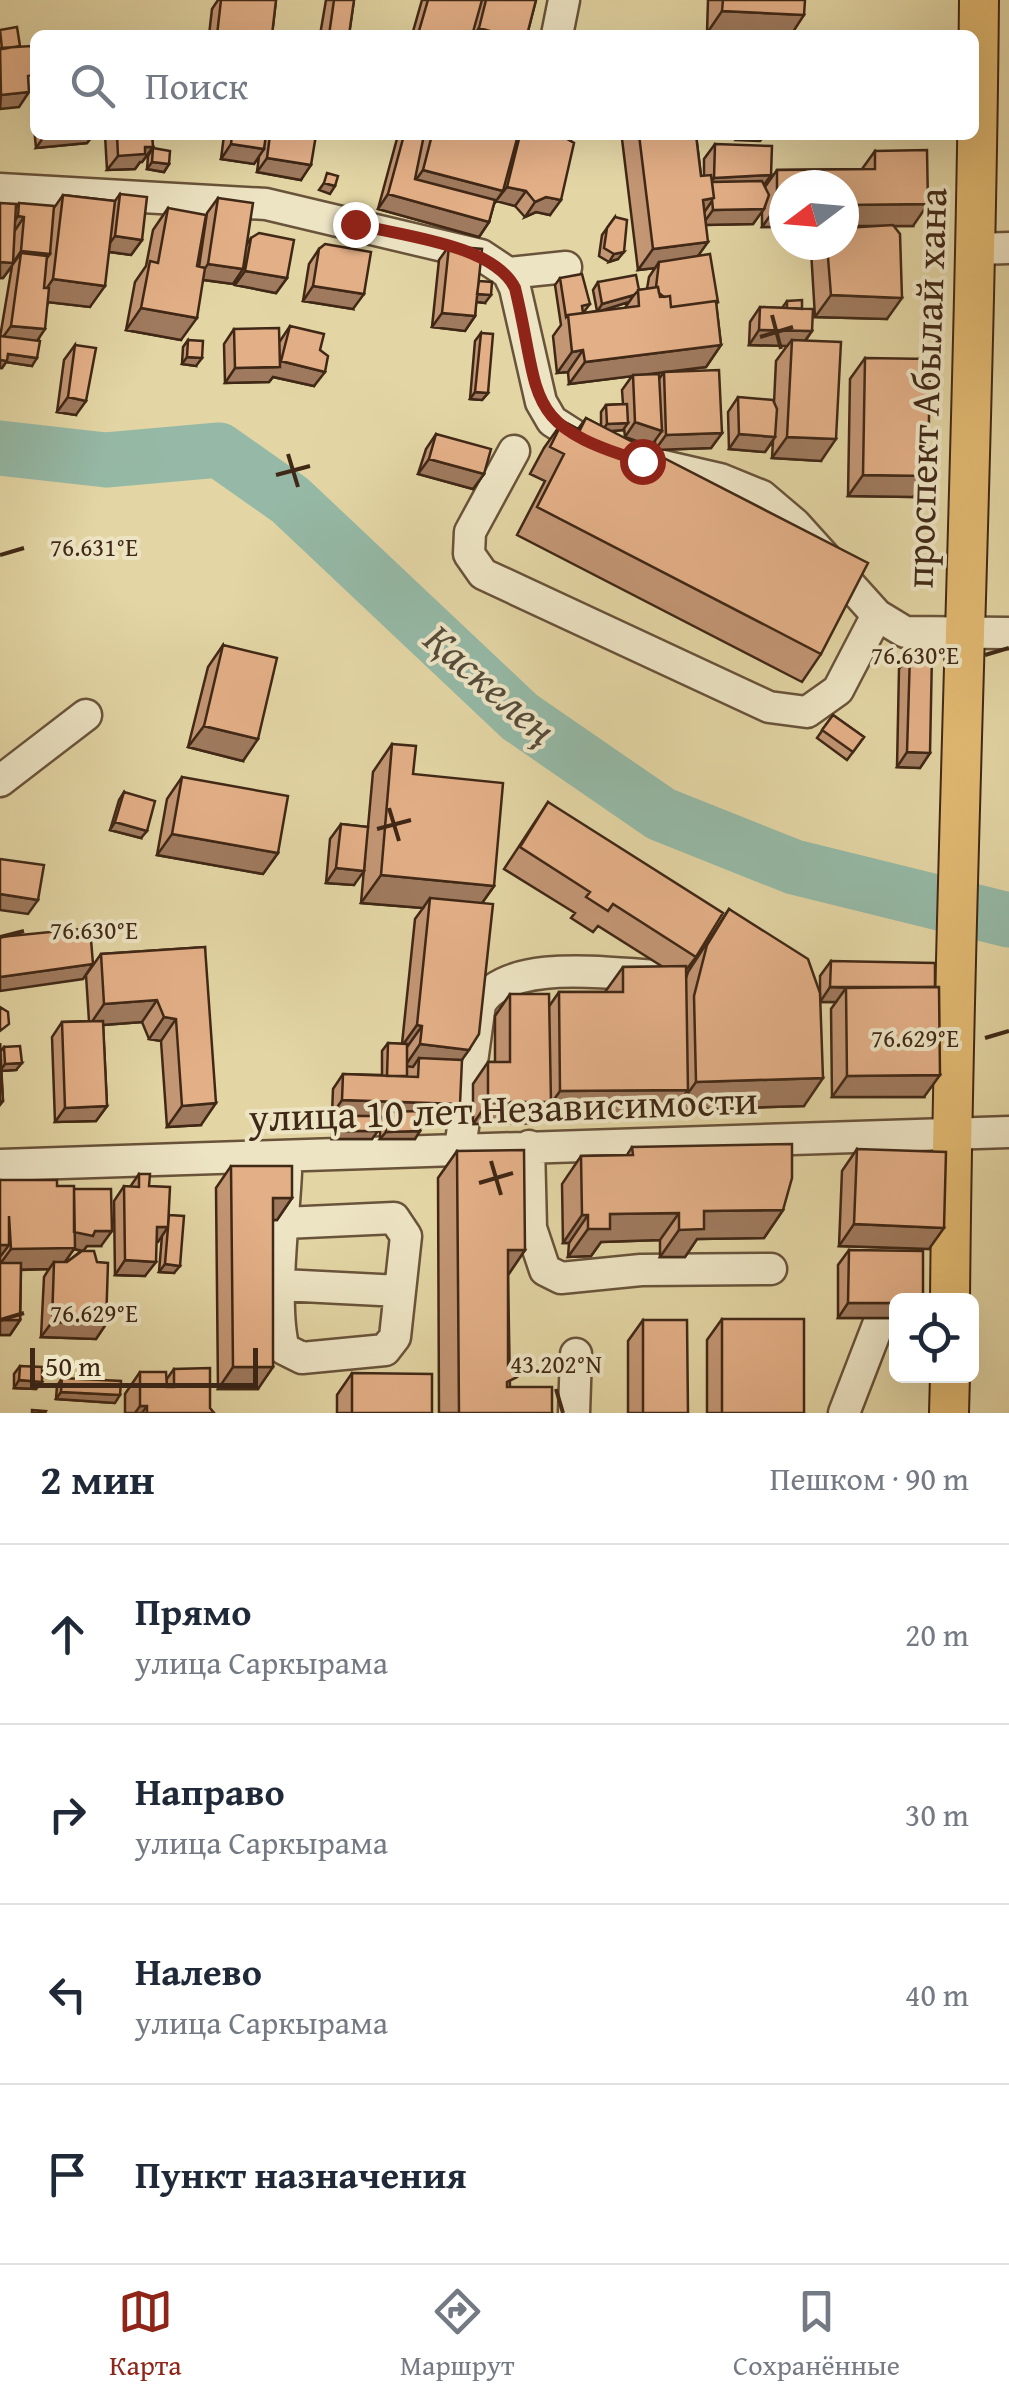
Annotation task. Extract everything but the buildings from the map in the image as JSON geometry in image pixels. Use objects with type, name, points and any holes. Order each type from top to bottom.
[{"type":"main road","name":"проспект Абылай хана","points":[[952,1134],[962,634],[993,249],[979,0]]},
{"type":"main road","points":[[950,1293],[952,1134]]},
{"type":"main road","points":[[950,1383],[950,1413]]},
{"type":"street","points":[[558,30],[564,0]]},
{"type":"street","points":[[0,189],[266,204],[481,256],[508,273],[515,288],[540,402],[552,421],[591,446],[720,479],[762,496],[795,524],[878,615],[905,632],[1009,633]]},
{"type":"street","points":[[508,273],[566,267]]},
{"type":"street","points":[[514,451],[470,532],[470,554],[482,574],[770,707],[807,712],[838,690],[878,615]]},
{"type":"street","points":[[0,782],[86,715]]},
{"type":"street","points":[[460,1149],[480,1004],[489,989],[511,978],[556,973],[672,977]]},
{"type":"street","name":"улица 10 лет Независимости","points":[[0,1164],[1009,1132]]},
{"type":"street","points":[[529,1146],[531,1228],[544,1270],[561,1278],[642,1270],[771,1269]]},
{"type":"street","points":[[284,1223],[394,1218],[406,1236],[395,1337],[385,1350],[302,1358],[284,1349],[280,1334],[284,1223],[287,1156]]},
{"type":"street","points":[[282,1284],[400,1291]]},
{"type":"street","points":[[844,1413],[878,1325]]},
{"type":"street","points":[[574,1413],[576,1354]]},
{"type":"waterway","name":"Қаскелең","points":[[0,448],[106,460],[219,450],[290,500],[520,717],[661,814],[794,867],[1009,920]]},
{"type":"route","points":[[355,224],[481,256],[508,273],[515,288],[540,402],[552,421],[591,446],[642,461]]}]
